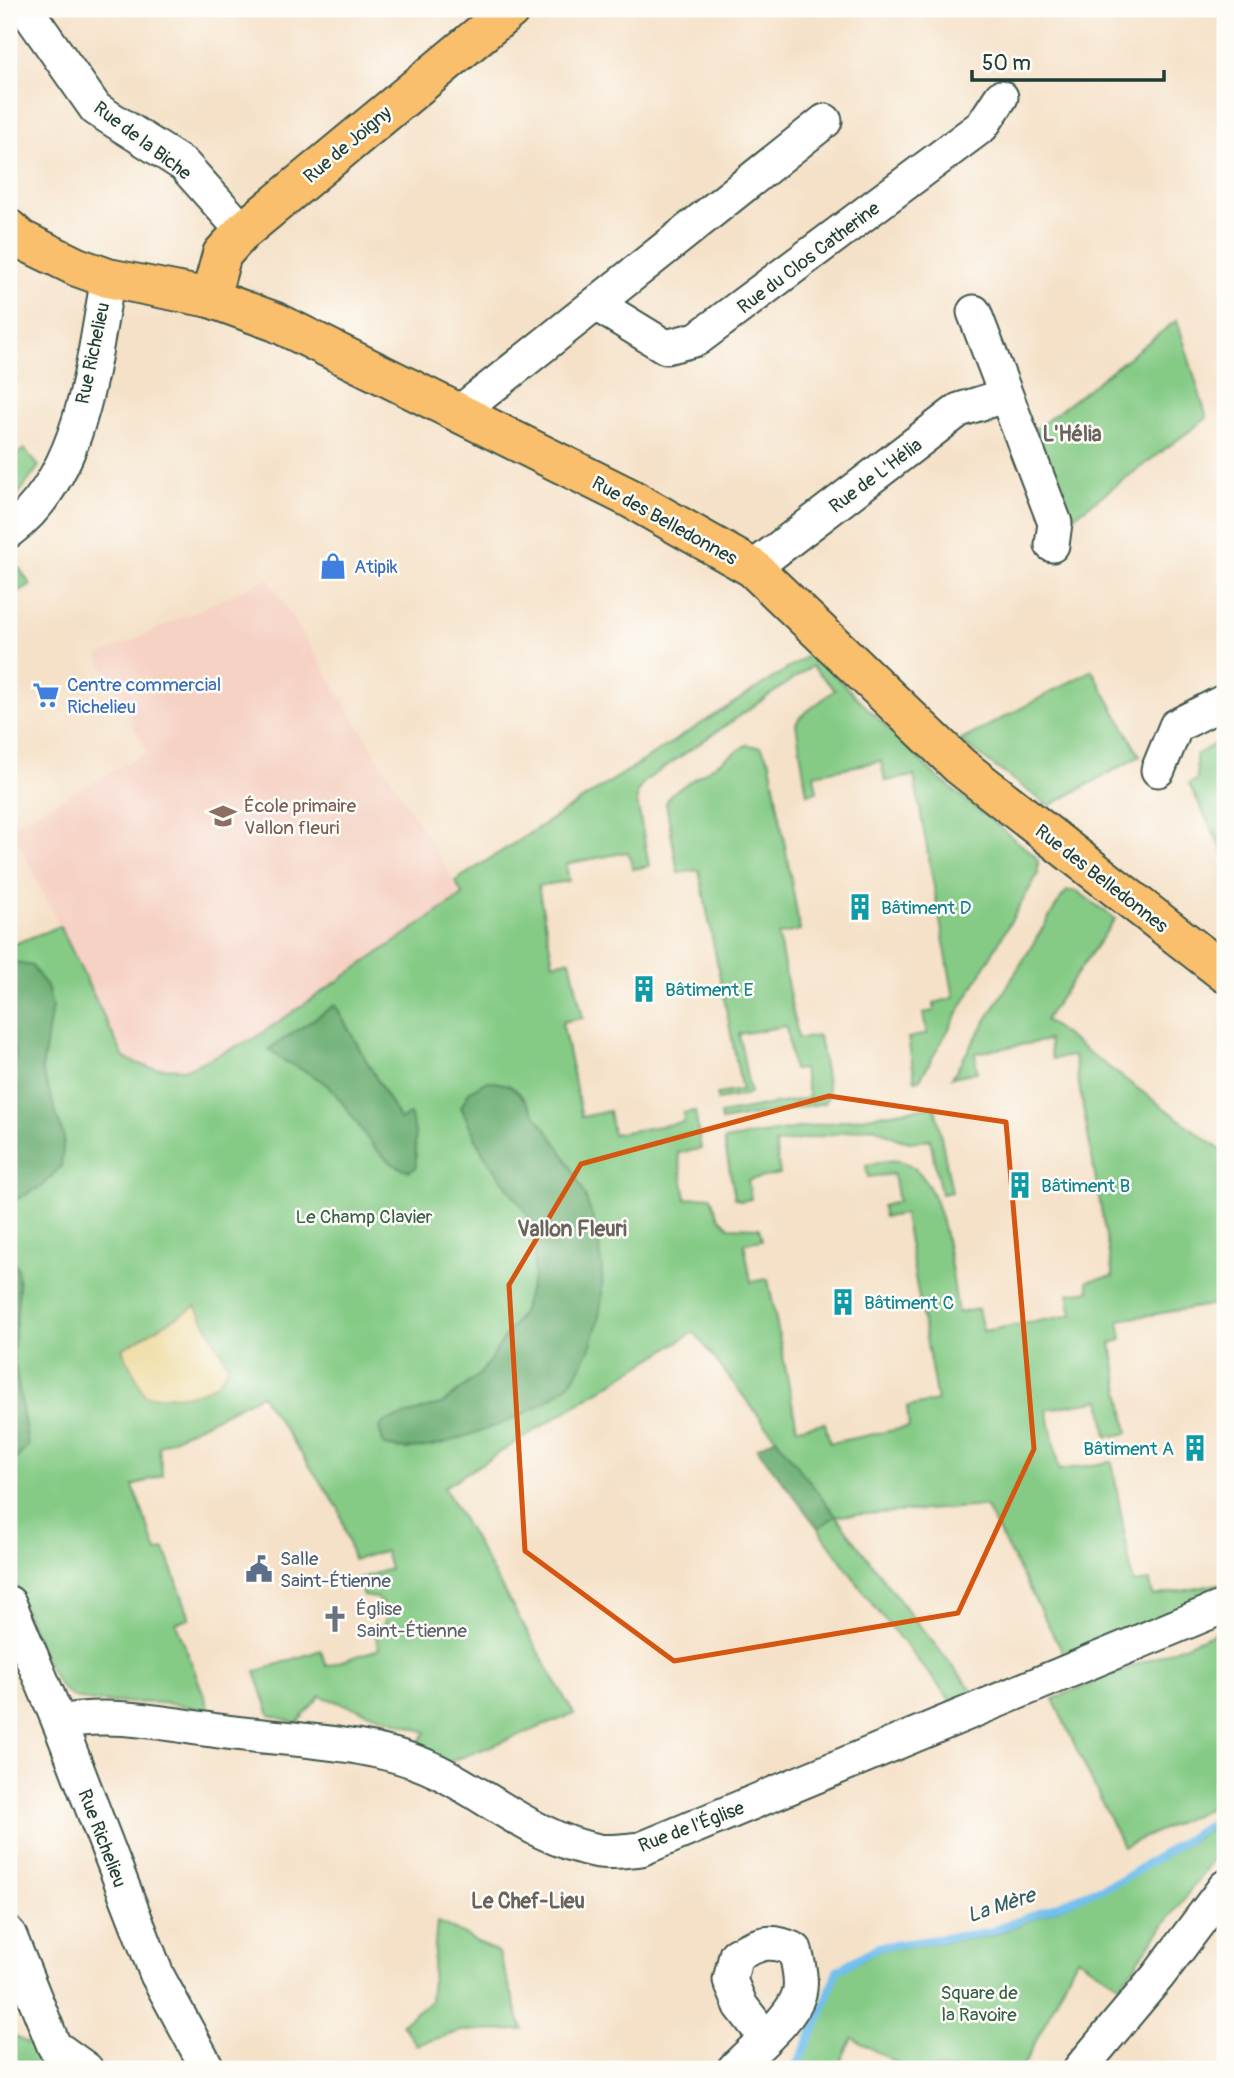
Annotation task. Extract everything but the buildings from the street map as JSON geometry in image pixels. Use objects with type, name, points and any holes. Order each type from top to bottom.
[{"type":"main road","name":"Rue de Joigny","points":[[210,298],[222,254],[243,231],[511,9]]},
{"type":"main road","name":"Rue des Belledonnes","points":[[9,229],[20,239],[54,256],[108,278],[210,298],[276,322],[628,497],[753,568],[960,766],[1225,972]]},
{"type":"street","name":"Rue de la Biche","points":[[26,9],[96,109],[184,165],[243,231]]},
{"type":"street","name":"Rue du Clos Catherine","points":[[596,304],[666,347],[697,339],[982,126],[1001,97]]},
{"type":"street","points":[[460,412],[825,121]]},
{"type":"street","name":"Rue Richelieu","points":[[9,531],[22,521],[57,477],[86,394],[108,278]]},
{"type":"street","points":[[974,312],[1055,523],[1052,545]]},
{"type":"street","name":"Rue de L'Hélia","points":[[753,568],[959,410],[1004,396]]},
{"type":"street","points":[[1158,770],[1177,726],[1225,701]]},
{"type":"street","name":"Rue Richelieu","points":[[9,1603],[59,1722],[157,1975],[208,2069]]},
{"type":"street","name":"Rue de l'Église","points":[[59,1722],[92,1717],[171,1722],[212,1730],[333,1744],[409,1760],[437,1771],[545,1834],[600,1851],[641,1849],[1225,1606]]},
{"type":"street","points":[[1080,2069],[1222,1897]]},
{"type":"street","points":[[9,1934],[54,2046],[86,2069]]},
{"type":"street","points":[[734,2069],[765,2038]]},
{"type":"highlighted area","points":[[829,1096],[1006,1122],[1034,1449],[958,1613],[674,1661],[525,1551],[509,1285],[581,1164]]},
{"type":"shaded area","name":"École primaire Vallon fleuri","points":[[268,578],[463,895],[255,1038],[187,1069],[149,1068],[124,1058],[11,827],[147,752],[98,656]]},
{"type":"green space","points":[[1177,320],[1207,418],[1069,520],[1032,432]]},
{"type":"green space","points":[[24,449],[39,466],[9,507],[9,460]]},
{"type":"green space","points":[[9,561],[19,568],[31,585],[9,596]]},
{"type":"green space","name":"Le Champ Clavier","points":[[812,653],[936,776],[1034,855],[1038,861],[1038,874],[920,1079],[915,1080],[908,1038],[927,1034],[923,1013],[934,1011],[934,1003],[954,998],[914,776],[885,781],[881,761],[814,774],[817,792],[807,794],[796,724],[800,717],[835,690],[812,666],[645,781],[637,792],[637,801],[649,866],[633,869],[628,852],[566,864],[569,881],[538,886],[553,963],[570,960],[583,1018],[562,1022],[582,1117],[609,1111],[613,1134],[684,1122],[683,1113],[695,1111],[701,1149],[678,1153],[686,1199],[710,1196],[719,1217],[729,1227],[759,1228],[762,1240],[744,1243],[751,1282],[768,1279],[797,1428],[825,1423],[830,1443],[909,1427],[907,1407],[937,1401],[904,1214],[884,1217],[882,1206],[898,1202],[893,1174],[868,1177],[866,1165],[889,1161],[903,1162],[917,1171],[928,1186],[944,1228],[958,1313],[978,1309],[983,1331],[1072,1315],[1068,1294],[1089,1291],[1087,1281],[1113,1276],[1074,1056],[1052,1059],[1049,1040],[975,1053],[977,1072],[952,1077],[1067,891],[1077,891],[1115,919],[1045,1020],[1225,1153],[1225,1323],[1221,1324],[1217,1304],[1119,1320],[1122,1340],[1111,1343],[1128,1433],[1107,1437],[1101,1400],[1047,1409],[1059,1470],[1112,1462],[1133,1583],[1150,1581],[1153,1596],[1225,1583],[1225,1598],[1069,1664],[985,1506],[836,1516],[909,1613],[983,1703],[960,1712],[872,1604],[818,1528],[835,1515],[694,1332],[444,1487],[574,1714],[447,1763],[411,1752],[426,1732],[320,1696],[297,1723],[270,1715],[255,1672],[321,1650],[326,1666],[379,1649],[375,1632],[383,1625],[386,1611],[377,1598],[363,1596],[358,1579],[390,1569],[385,1551],[353,1560],[339,1509],[261,1395],[159,1446],[162,1475],[133,1486],[157,1552],[165,1549],[190,1618],[176,1623],[210,1711],[167,1704],[89,1701],[70,1695],[61,1686],[43,1654],[9,1563],[9,946],[60,926],[124,1058],[149,1068],[187,1069],[255,1038],[463,895],[455,881]]},
{"type":"green space","points":[[1092,670],[1140,756],[1049,806],[960,741]]},
{"type":"green space","points":[[1225,738],[1225,855],[1189,784],[1197,779],[1196,755]]},
{"type":"green space","points":[[746,745],[761,747],[770,762],[800,930],[778,935],[798,1039],[819,1036],[829,1095],[824,1103],[721,1121],[720,1114],[809,1098],[803,1069],[793,1070],[786,1026],[739,1034],[750,1094],[717,1100],[717,1094],[742,1090],[699,870],[678,873],[666,803],[671,794]]},
{"type":"green space","points":[[9,961],[32,966],[47,987],[52,1006],[42,1070],[64,1138],[61,1166],[41,1187],[9,1203],[9,1073],[14,1068],[16,1055],[9,1041]]},
{"type":"green space","points":[[335,1005],[400,1120],[410,1114],[415,1133],[416,1167],[410,1171],[385,1158],[374,1147],[328,1086],[269,1049]]},
{"type":"green space","points":[[487,1081],[508,1085],[524,1098],[565,1156],[580,1185],[592,1215],[599,1247],[602,1279],[600,1311],[592,1342],[577,1373],[558,1393],[530,1411],[451,1441],[428,1447],[394,1448],[384,1445],[379,1428],[384,1422],[443,1403],[481,1373],[522,1312],[534,1276],[535,1225],[483,1153],[461,1107],[469,1092]]},
{"type":"green space","points":[[935,1106],[952,1192],[941,1194],[930,1139],[910,1142],[874,1127],[775,1144],[780,1174],[748,1180],[751,1199],[741,1201],[735,1198],[724,1140]]},
{"type":"green space","points":[[9,1260],[17,1266],[19,1288],[13,1352],[28,1446],[14,1461],[9,1459]]},
{"type":"green space","points":[[776,1438],[836,1516],[818,1528],[757,1448]]},
{"type":"green space","points":[[1225,1629],[1225,1801],[1123,1847],[1053,1699]]},
{"type":"green space","name":"Square de la Ravoire","points":[[1225,1820],[1225,1843],[1120,1985],[1077,1958],[1022,2069],[908,2069],[852,2038],[838,2066],[797,2069],[821,2021],[839,1972],[880,1950],[991,1936],[1123,1882]]},
{"type":"green space","points":[[437,1921],[499,1953],[523,2030],[461,2031],[416,2045],[402,2024],[430,2001]]},
{"type":"green space","points":[[9,2032],[45,2055],[38,2069],[9,2069]]},
{"type":"sand","points":[[196,1306],[228,1364],[223,1375],[216,1384],[194,1394],[145,1396],[122,1349]]},
{"type":"waterway","name":"La Mère","points":[[795,2069],[821,2015],[837,1970],[878,1947],[990,1932],[1122,1880],[1225,1815]]},
{"type":"place","name":"Atipik","points":[[333,566]]},
{"type":"place","name":"Centre commercial Richelieu","points":[[46,695]]},
{"type":"place","name":"École primaire Vallon fleuri","points":[[223,816]]},
{"type":"place","name":"Bâtiment D","points":[[860,907]]},
{"type":"place","name":"Bâtiment E","points":[[644,989]]},
{"type":"place","name":"Bâtiment B","points":[[1020,1185]]},
{"type":"place","name":"Bâtiment C","points":[[843,1302]]},
{"type":"place","name":"Bâtiment A","points":[[1195,1448]]},
{"type":"place","name":"Salle Saint-Étienne","points":[[259,1569]]},
{"type":"place","name":"Église Saint-Étienne","points":[[335,1619]]},
{"type":"district","name":"L'Hélia","points":[[1072,434]]},
{"type":"district","name":"Vallon Fleuri","points":[[572,1229]]},
{"type":"district","name":"Le Chef-Lieu","points":[[528,1901]]}]
